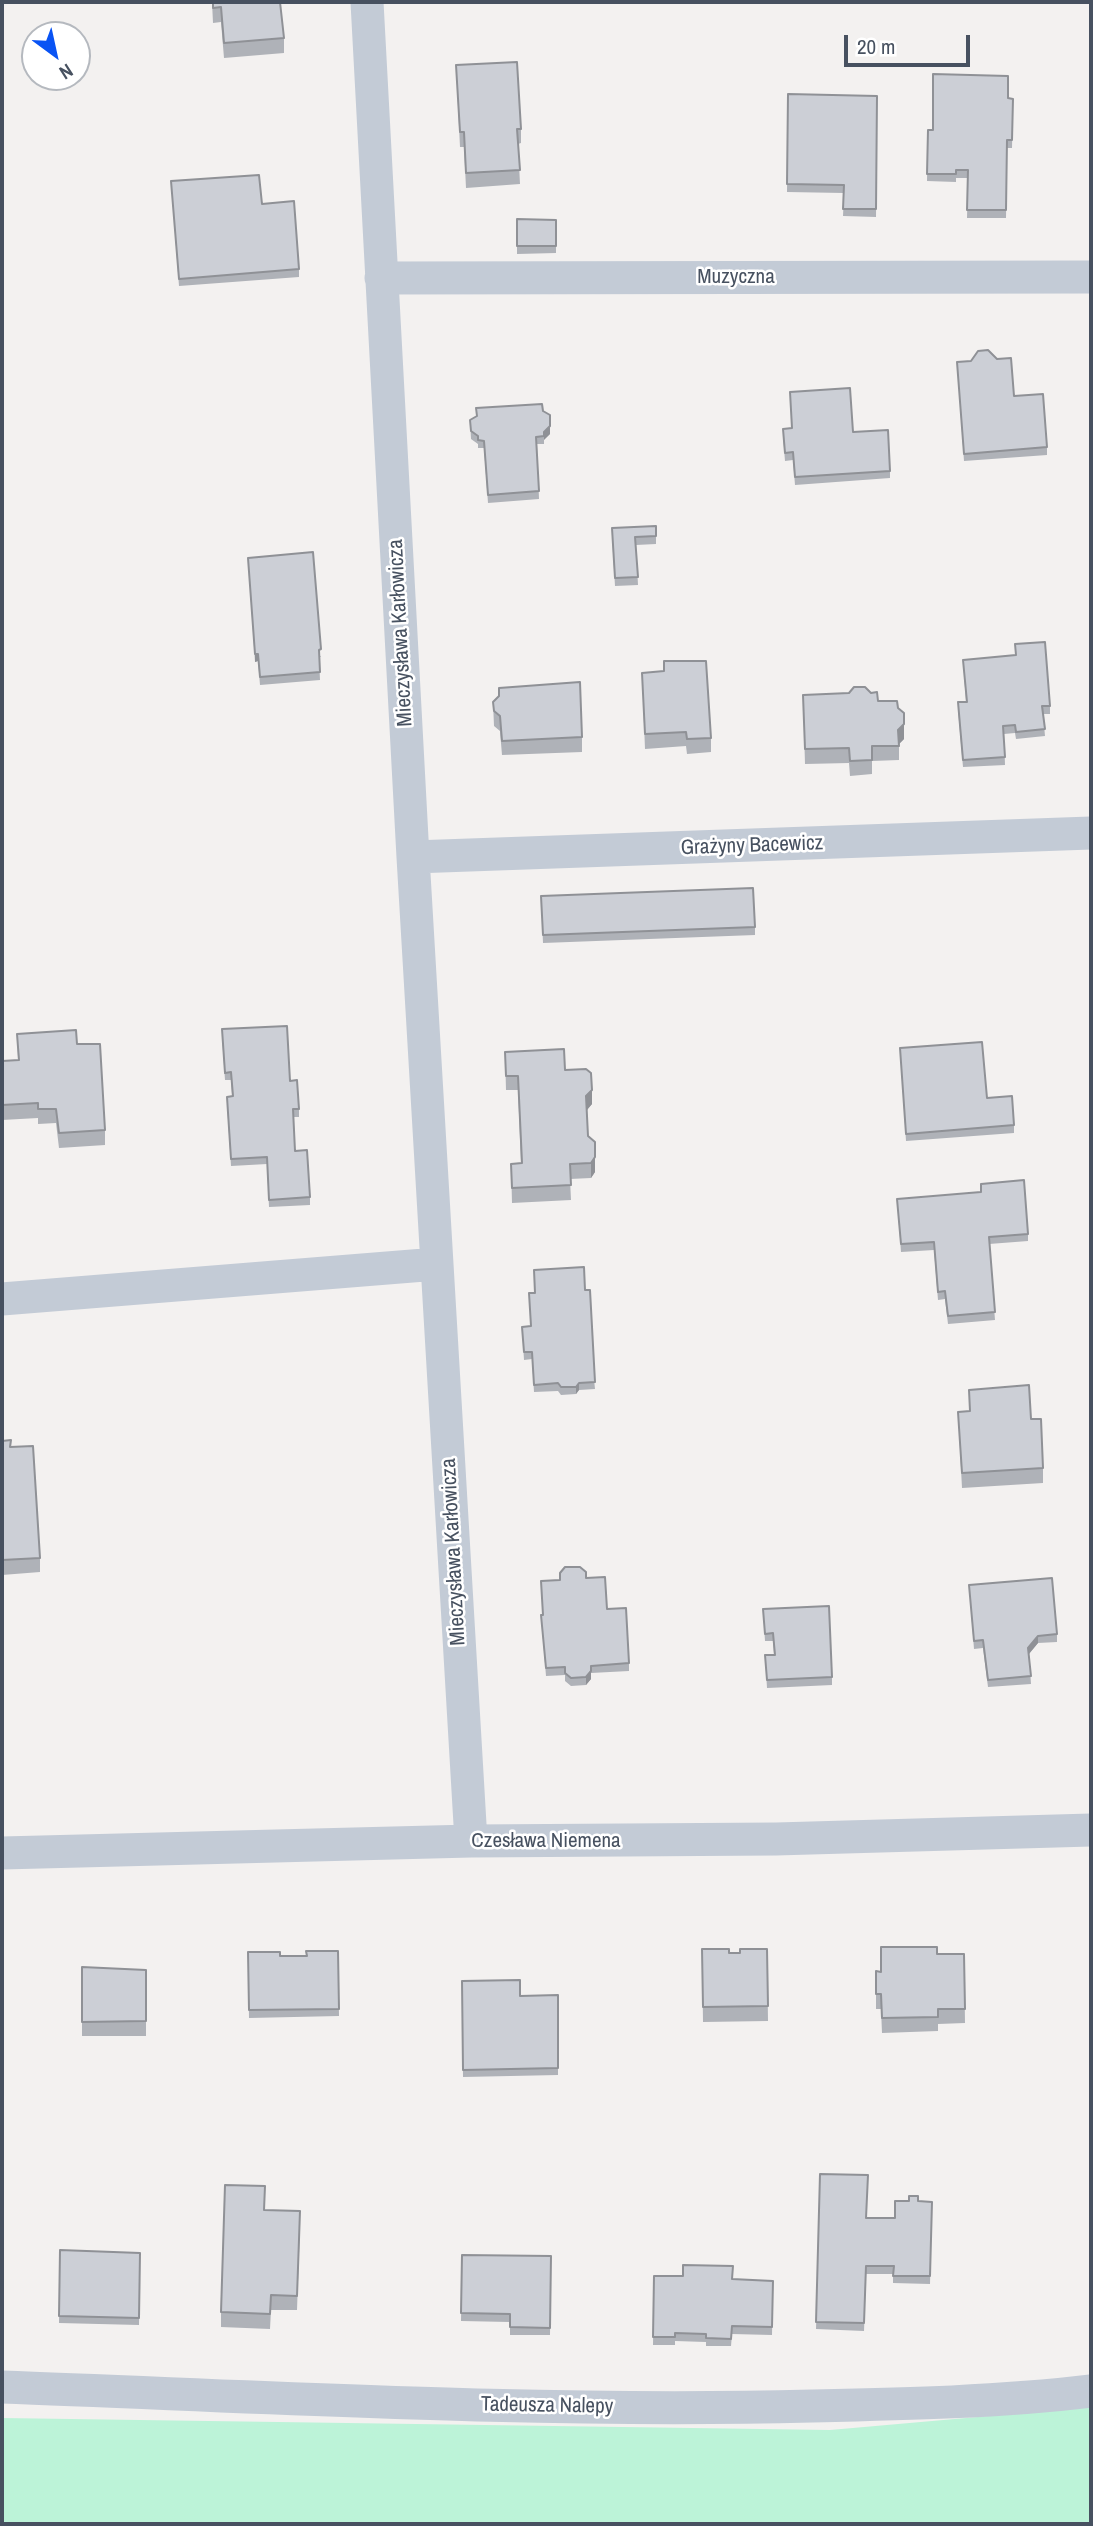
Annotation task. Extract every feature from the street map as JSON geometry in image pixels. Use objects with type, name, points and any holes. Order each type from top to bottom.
[{"type":"street","name":"Mieczysława Karłowicza","points":[[367,2],[413,857],[471,1841]]},
{"type":"street","name":"Muzyczna","points":[[382,278],[1091,277]]},
{"type":"street","name":"Grażyny Bacewicz","points":[[413,857],[1091,833]]},
{"type":"street","points":[[2,1299],[437,1264]]},
{"type":"street","name":"Czesława Niemena","points":[[2,1853],[471,1841],[776,1839],[1091,1830]]},
{"type":"street","name":"Tadeusza Nalepy","points":[[2,2387],[499,2406],[710,2409],[886,2404],[1091,2391]]},
{"type":"green space","points":[[1091,2407],[1091,2524],[2,2524],[2,2418],[830,2430]]},
{"type":"building","points":[[213,2],[280,2],[284,38],[224,43],[221,7],[213,8]]},
{"type":"building","points":[[517,62],[521,129],[517,129],[520,170],[466,173],[464,132],[460,132],[456,65]]},
{"type":"building","points":[[933,74],[1008,76],[1008,98],[1013,99],[1012,140],[1007,140],[1006,210],[967,210],[968,170],[956,170],[956,174],[927,174],[928,130],[933,130]]},
{"type":"building","points":[[788,94],[877,96],[876,209],[843,209],[844,185],[787,184]]},
{"type":"building","points":[[259,175],[262,204],[294,201],[299,269],[179,279],[171,181]]},
{"type":"building","points":[[517,219],[556,220],[556,246],[517,246]]},
{"type":"building","points":[[988,350],[997,359],[1011,358],[1014,396],[1043,394],[1047,447],[964,454],[957,362],[971,361],[978,351]]},
{"type":"building","points":[[850,388],[853,432],[888,430],[890,471],[795,477],[793,452],[785,453],[783,429],[792,428],[790,392]]},
{"type":"building","points":[[542,404],[543,411],[550,415],[550,426],[544,436],[536,437],[539,491],[488,495],[484,441],[478,440],[478,436],[471,431],[470,420],[477,416],[476,408]]},
{"type":"building","points":[[656,526],[656,536],[635,537],[638,577],[615,578],[612,528]]},
{"type":"building","points":[[313,552],[321,649],[320,672],[260,677],[258,654],[255,654],[248,558]]},
{"type":"building","points":[[1045,642],[1050,706],[1042,706],[1045,729],[1016,732],[1015,725],[1003,726],[1005,757],[963,760],[958,702],[967,702],[963,660],[1016,655],[1015,644]]},
{"type":"building","points":[[664,661],[706,661],[711,738],[687,739],[686,732],[645,734],[642,673],[664,671]]},
{"type":"building","points":[[580,682],[582,737],[502,741],[500,716],[494,711],[493,702],[499,696],[499,688]]},
{"type":"building","points":[[854,687],[865,687],[871,693],[877,692],[878,701],[897,701],[898,708],[904,713],[904,724],[898,730],[899,746],[872,746],[872,760],[850,761],[849,748],[805,749],[803,695],[849,693]]},
{"type":"building","points":[[753,888],[755,927],[543,935],[541,896]]},
{"type":"building","points":[[287,1026],[290,1081],[297,1080],[299,1109],[293,1109],[295,1151],[307,1150],[310,1197],[269,1200],[267,1157],[231,1159],[227,1097],[233,1096],[231,1072],[225,1073],[222,1029]]},
{"type":"building","points":[[76,1030],[77,1044],[100,1044],[105,1130],[59,1133],[56,1109],[38,1109],[38,1103],[2,1105],[2,1061],[19,1060],[17,1034]]},
{"type":"building","points":[[982,1042],[987,1098],[1012,1096],[1014,1125],[906,1134],[900,1048]]},
{"type":"building","points":[[564,1049],[565,1070],[586,1069],[591,1073],[592,1090],[586,1096],[588,1136],[595,1142],[595,1157],[591,1163],[570,1164],[571,1185],[512,1188],[511,1164],[522,1163],[518,1076],[506,1076],[505,1052]]},
{"type":"building","points":[[1024,1180],[1028,1234],[989,1237],[995,1312],[948,1316],[945,1291],[938,1292],[934,1242],[901,1244],[897,1199],[981,1192],[981,1184]]},
{"type":"building","points":[[584,1267],[585,1290],[590,1290],[595,1382],[579,1383],[576,1387],[561,1387],[558,1383],[534,1385],[532,1352],[524,1352],[522,1327],[531,1326],[529,1293],[535,1293],[534,1270]]},
{"type":"building","points":[[1029,1385],[1031,1419],[1041,1419],[1043,1468],[962,1473],[958,1412],[970,1411],[969,1390]]},
{"type":"building","points":[[11,1440],[10,1447],[33,1446],[40,1558],[2,1560],[2,1441]]},
{"type":"building","points":[[565,1567],[580,1567],[586,1572],[586,1578],[605,1577],[607,1609],[626,1608],[629,1663],[591,1666],[586,1677],[571,1678],[565,1673],[565,1667],[546,1668],[541,1581],[560,1580],[560,1573]]},
{"type":"building","points":[[1052,1578],[1057,1634],[1038,1636],[1028,1648],[1031,1676],[988,1680],[983,1640],[974,1641],[969,1585]]},
{"type":"building","points":[[829,1606],[832,1677],[767,1680],[765,1655],[775,1655],[773,1633],[765,1634],[763,1609]]},
{"type":"building","points":[[881,1947],[937,1947],[937,1954],[964,1954],[965,2009],[938,2009],[938,2017],[882,2018],[881,1994],[876,1994],[876,1971],[881,1972]]},
{"type":"building","points":[[702,1949],[729,1949],[729,1953],[740,1953],[740,1949],[767,1949],[768,2006],[703,2007]]},
{"type":"building","points":[[306,1951],[338,1951],[339,2009],[249,2010],[248,1952],[280,1952],[280,1956],[307,1956]]},
{"type":"building","points":[[82,1967],[146,1970],[146,2021],[82,2022]]},
{"type":"building","points":[[520,1980],[520,1996],[558,1995],[558,2068],[463,2070],[462,1981]]},
{"type":"building","points":[[820,2174],[868,2175],[866,2218],[895,2218],[895,2201],[909,2201],[909,2196],[918,2196],[918,2201],[932,2202],[930,2276],[893,2276],[894,2266],[866,2266],[864,2323],[816,2322]]},
{"type":"building","points":[[225,2185],[265,2186],[264,2210],[300,2211],[297,2296],[271,2295],[270,2314],[221,2312]]},
{"type":"building","points":[[60,2250],[140,2253],[139,2318],[59,2316]]},
{"type":"building","points":[[462,2255],[551,2256],[550,2328],[510,2327],[510,2314],[461,2313]]},
{"type":"building","points":[[683,2265],[733,2266],[732,2279],[773,2281],[772,2327],[732,2326],[731,2339],[706,2338],[706,2334],[675,2333],[675,2337],[653,2337],[654,2276],[683,2276]]}]
